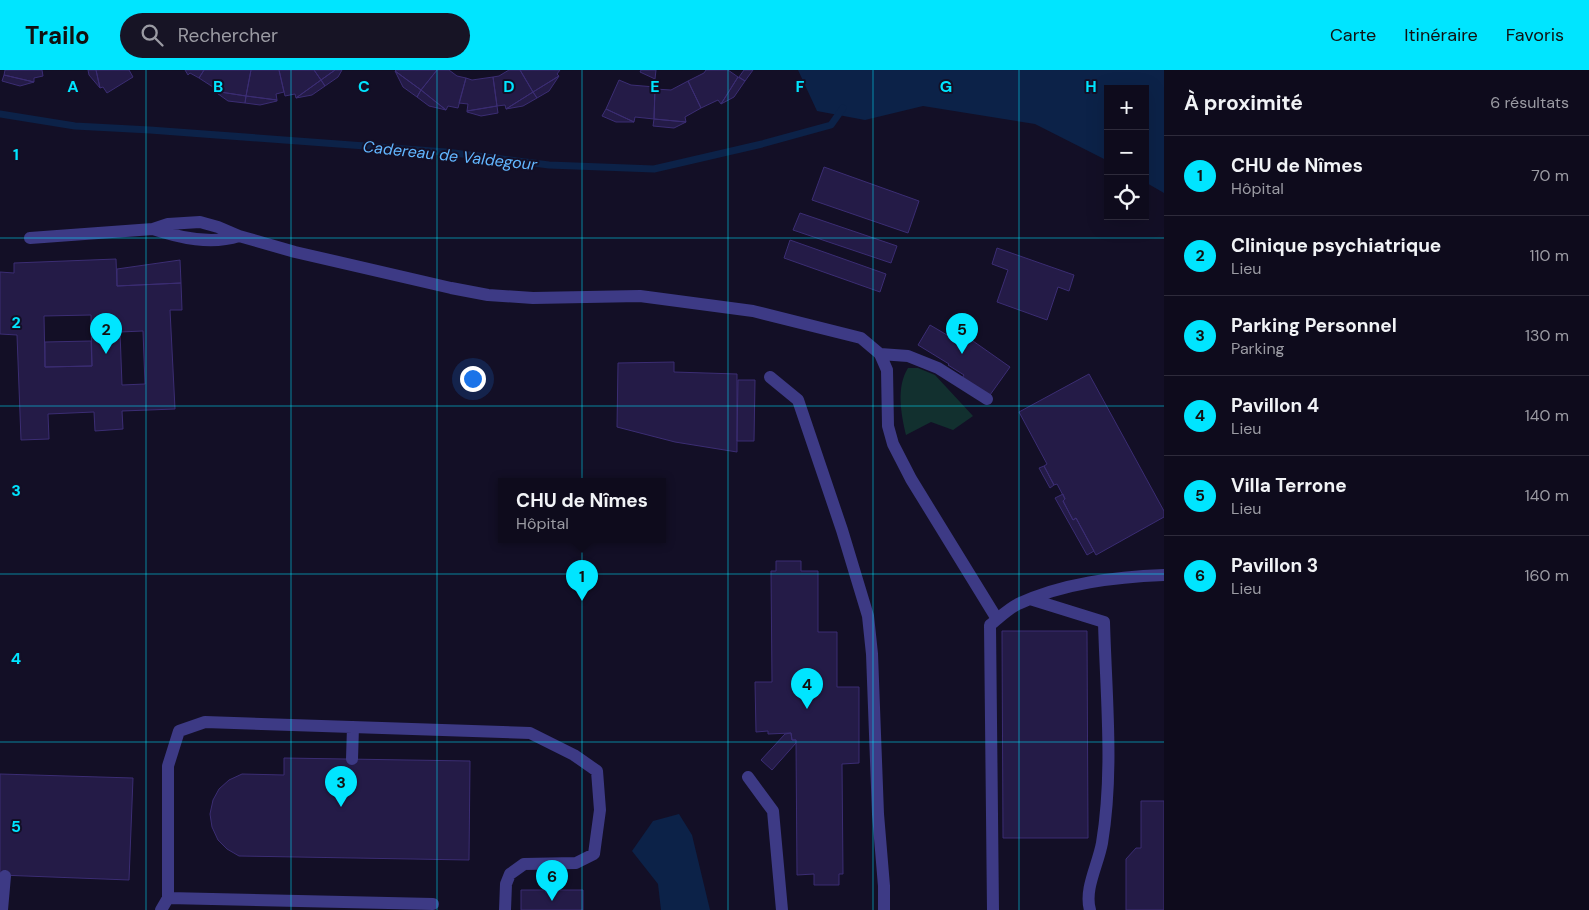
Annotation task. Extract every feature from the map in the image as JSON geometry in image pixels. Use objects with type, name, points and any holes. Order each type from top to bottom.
[{"type":"lane","points":[[30,238],[153,229],[176,237],[204,240],[224,241],[239,236],[295,252],[488,295],[533,298],[640,296],[753,311],[861,338],[880,354],[887,370],[888,426],[893,444],[911,479],[997,619]]},
{"type":"lane","points":[[880,354],[908,356],[938,368],[986,399]]},
{"type":"lane","points":[[770,377],[798,400],[842,530],[868,616],[872,654],[884,910]]},
{"type":"lane","points":[[993,910],[990,624],[1016,605],[1056,590],[1108,579],[1164,575]]},
{"type":"lane","points":[[1030,600],[1104,622],[1109,783],[1102,844],[1087,900],[1090,910]]},
{"type":"lane","points":[[161,910],[168,898],[168,766],[179,731],[205,722],[530,733],[574,755],[597,771],[600,810],[594,854],[576,863],[524,864],[510,874],[506,884],[505,910]]},
{"type":"lane","points":[[352,759],[353,727]]},
{"type":"lane","points":[[748,777],[773,812],[782,910]]},
{"type":"lane","points":[[2,910],[4,876]]},
{"type":"lane","points":[[168,898],[433,904]]},
{"type":"green space","points":[[908,368],[918,368],[935,375],[973,416],[953,430],[931,422],[906,435],[901,410],[901,392],[904,375]]},
{"type":"water","points":[[798,70],[1164,70],[1164,193],[1149,184],[1149,85],[1104,85],[1104,159],[1035,124],[923,106],[865,120],[817,111]]},
{"type":"water","points":[[679,814],[692,835],[710,910],[661,910],[658,884],[632,851],[653,821]]},
{"type":"building","points":[[5,70],[42,70],[43,76],[34,78],[34,82],[4,75]]},
{"type":"building","points":[[88,70],[96,70],[100,88],[89,75]]},
{"type":"building","points":[[96,70],[129,70],[133,77],[107,93],[103,87],[100,88]]},
{"type":"building","points":[[185,70],[204,70],[199,78],[190,73],[188,75]]},
{"type":"building","points":[[204,70],[251,70],[246,96],[214,91],[216,89],[199,78]]},
{"type":"building","points":[[251,70],[279,70],[284,92],[276,94],[277,100],[246,96]]},
{"type":"building","points":[[279,70],[314,70],[321,80],[296,98],[295,94],[285,96]]},
{"type":"building","points":[[314,70],[335,70],[321,80]]},
{"type":"building","points":[[335,70],[342,70],[338,77],[325,86],[321,80]]},
{"type":"building","points":[[396,70],[437,70],[421,90]]},
{"type":"building","points":[[437,70],[449,70],[457,76],[466,78],[458,108],[448,106],[446,110],[421,90]]},
{"type":"building","points":[[509,70],[520,70],[533,92],[506,109],[505,105],[497,106],[493,77]]},
{"type":"building","points":[[520,70],[560,70],[557,74],[559,76],[533,92]]},
{"type":"building","points":[[641,70],[656,70],[655,79],[640,72]]},
{"type":"building","points":[[706,70],[728,70],[738,77],[721,104],[718,100],[701,108],[688,81],[704,73]]},
{"type":"building","points":[[744,70],[753,70],[745,81],[739,77]]},
{"type":"building","points":[[395,71],[421,90],[417,97],[403,87]]},
{"type":"building","points":[[4,75],[34,82],[20,86],[2,81]]},
{"type":"building","points":[[559,76],[549,91],[537,98],[533,92]]},
{"type":"building","points":[[493,77],[497,106],[467,111],[468,104],[459,103],[466,78],[472,80]]},
{"type":"building","points":[[738,77],[745,81],[734,97],[721,104]]},
{"type":"building","points":[[321,80],[325,86],[312,95],[296,98]]},
{"type":"building","points":[[619,80],[631,85],[655,87],[654,119],[635,117],[634,122],[606,109]]},
{"type":"building","points":[[688,81],[701,108],[685,117],[686,122],[654,119],[655,89],[671,90]]},
{"type":"building","points":[[421,90],[446,110],[429,106],[417,97]]},
{"type":"building","points":[[214,91],[246,96],[245,103],[228,101]]},
{"type":"building","points":[[533,92],[537,98],[523,106],[506,109]]},
{"type":"building","points":[[246,96],[277,101],[260,105],[245,103]]},
{"type":"building","points":[[497,106],[498,113],[481,116],[467,112],[467,111]]},
{"type":"building","points":[[606,109],[634,122],[616,122],[602,116]]},
{"type":"building","points":[[654,119],[686,122],[674,128],[653,126]]},
{"type":"building","points":[[824,167],[919,201],[908,233],[812,200]]},
{"type":"building","points":[[800,213],[897,246],[891,263],[793,230]]},
{"type":"building","points":[[790,240],[886,274],[880,292],[784,258]]},
{"type":"building","points":[[997,248],[1074,275],[1069,291],[1058,287],[1047,320],[997,302],[1008,270],[992,264]]},
{"type":"building","points":[[116,259],[117,286],[181,283],[182,310],[170,310],[175,409],[122,411],[123,429],[95,431],[94,412],[48,414],[49,439],[21,440],[17,335],[0,334],[0,272],[14,273],[14,263]],"holes":[[[91,315],[92,366],[45,367],[44,316]],[[143,331],[145,384],[122,385],[120,332]]]},
{"type":"building","points":[[180,260],[181,283],[117,286],[117,269]]},
{"type":"building","points":[[930,325],[959,342],[963,334],[1010,367],[990,395],[962,378],[964,375],[949,364],[918,345]]},
{"type":"building","points":[[91,341],[92,366],[45,367],[45,342]]},
{"type":"building","points":[[674,362],[674,372],[737,374],[737,452],[675,442],[617,427],[618,363]]},
{"type":"building","points":[[1089,374],[1164,511],[1164,517],[1096,555],[1076,518],[1073,520],[1057,484],[1054,485],[1044,466],[1047,464],[1019,412]]},
{"type":"building","points":[[738,380],[755,380],[754,441],[737,441]]},
{"type":"building","points":[[1044,466],[1054,485],[1050,488],[1039,468]]},
{"type":"building","points":[[1063,494],[1065,499],[1063,501],[1073,520],[1076,518],[1094,551],[1087,555],[1055,498]]},
{"type":"building","points":[[776,561],[801,561],[801,571],[818,571],[818,632],[837,632],[837,687],[859,687],[859,763],[842,764],[843,874],[839,874],[839,885],[814,885],[814,874],[797,875],[796,740],[792,740],[791,733],[768,734],[768,731],[756,732],[755,682],[772,682],[771,571],[776,571]]},
{"type":"building","points":[[1002,631],[1087,631],[1088,838],[1003,838]]},
{"type":"building","points":[[791,733],[792,740],[796,740],[796,743],[772,770],[761,760],[785,734]]},
{"type":"building","points":[[284,758],[470,761],[469,860],[239,856],[227,849],[218,840],[212,827],[210,814],[213,800],[219,789],[229,780],[242,774],[284,775]]},
{"type":"building","points":[[0,774],[133,778],[129,880],[0,875]]},
{"type":"building","points":[[1141,801],[1164,801],[1164,910],[1126,910],[1126,859],[1136,848],[1141,848]]},
{"type":"building","points":[[521,890],[558,892],[558,890],[583,890],[583,910],[521,910]]},
{"type":"waterway","name":"Cadereau de Valdegour","points":[[0,114],[75,126],[446,152],[549,165],[654,169],[762,144],[831,125],[843,108]]},
{"type":"place","name":"Clinique psychiatrique","points":[[106,354]]},
{"type":"place","name":"Villa Terrone","points":[[962,354]]},
{"type":"place","name":"CHU de Nîmes","points":[[582,601]]},
{"type":"place","name":"Pavillon 4","points":[[807,709]]},
{"type":"place","name":"Parking Personnel","points":[[341,807]]},
{"type":"place","name":"Pavillon 3","points":[[552,901]]}]
